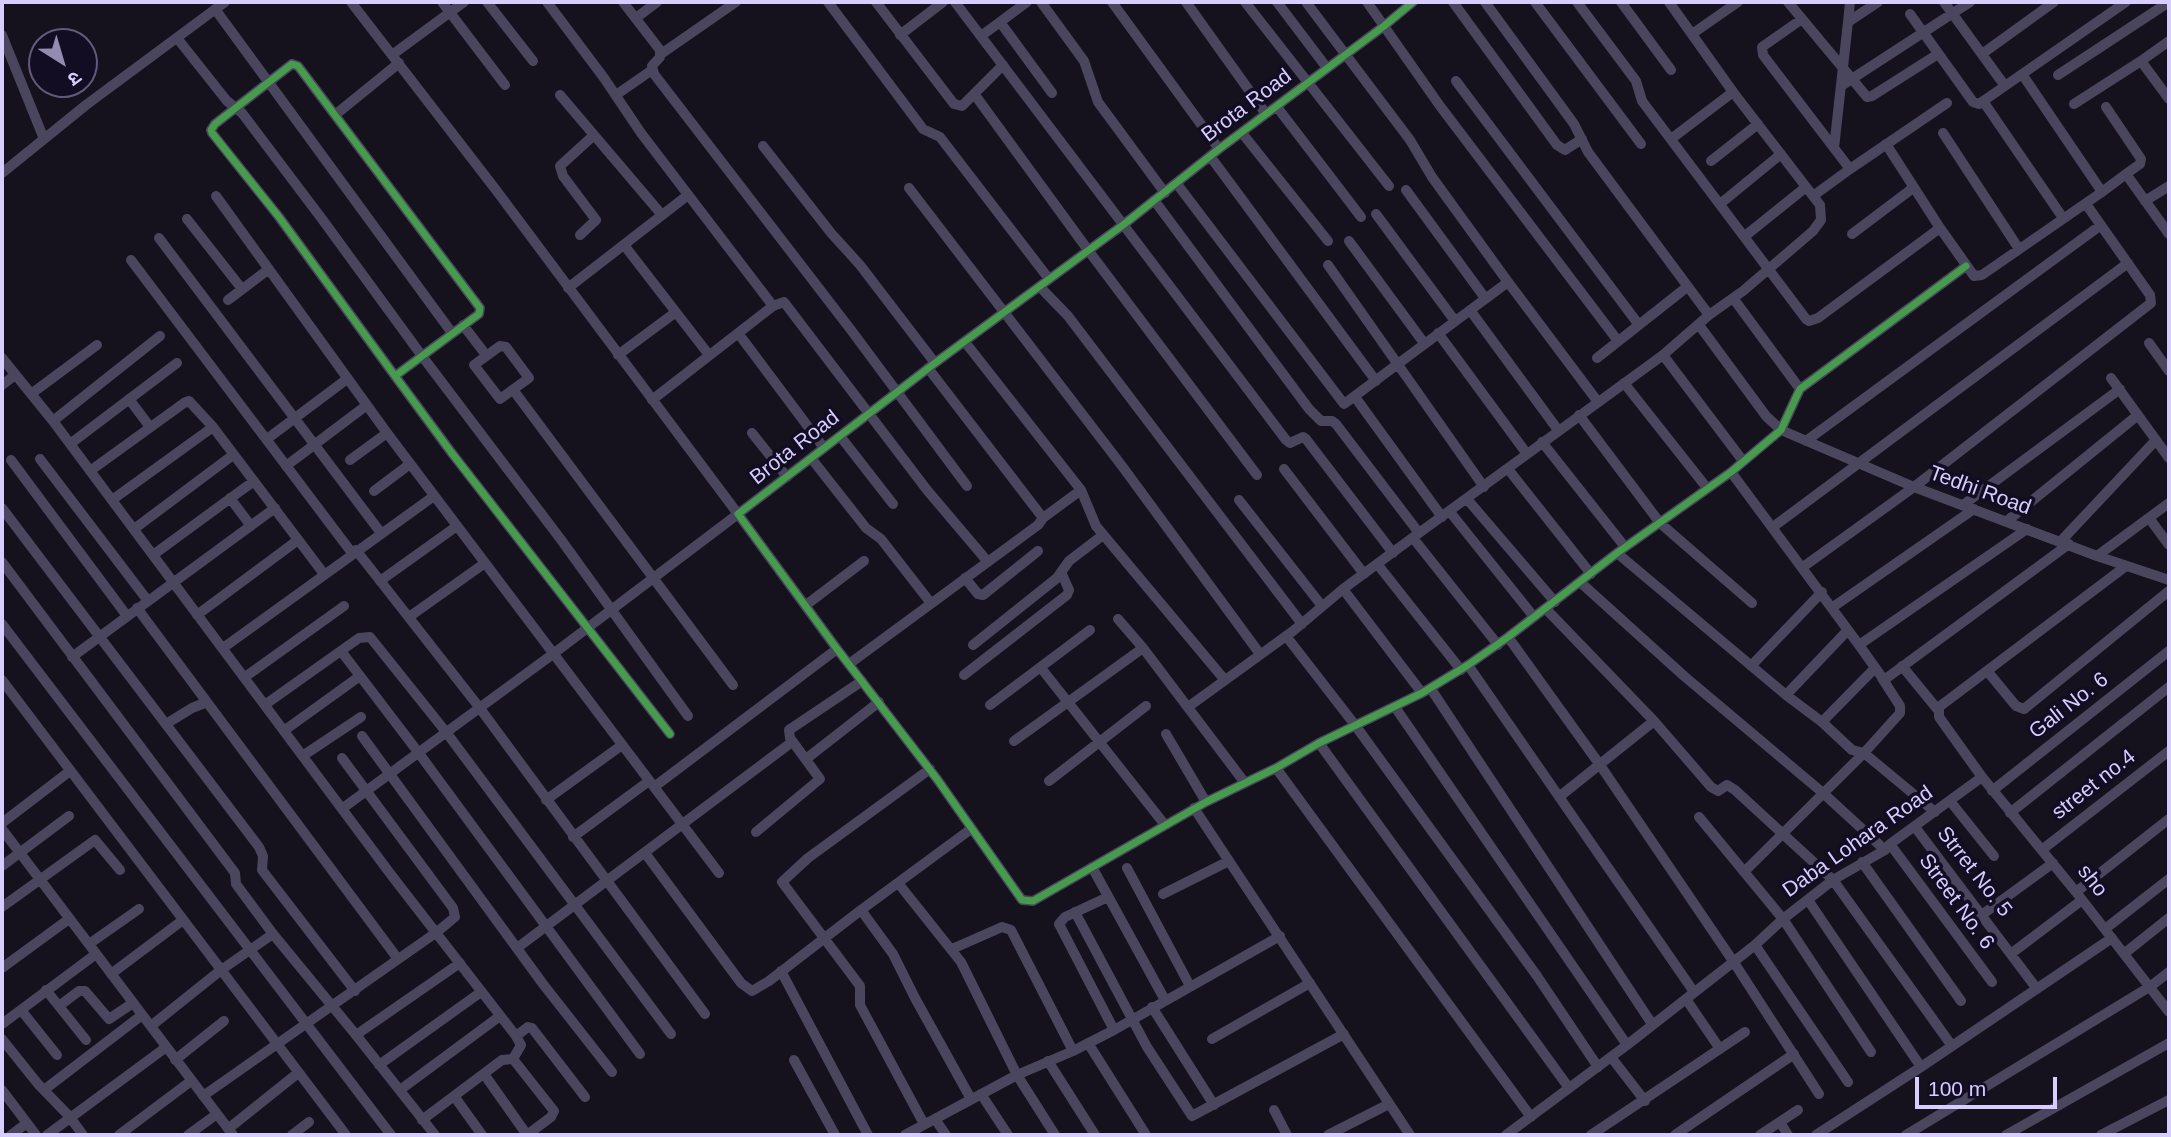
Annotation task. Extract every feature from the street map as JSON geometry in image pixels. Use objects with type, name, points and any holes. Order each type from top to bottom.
[{"type":"street","points":[[2,173],[225,2]]},
{"type":"street","points":[[351,2],[930,769],[1018,896],[1027,902],[1194,808],[1426,691],[1498,645],[1621,550],[1731,472],[1780,430],[1800,389],[1966,266]]},
{"type":"street","points":[[442,2],[505,85]]},
{"type":"street","points":[[335,115],[464,2]]},
{"type":"street","points":[[487,2],[533,61]]},
{"type":"street","points":[[547,2],[641,133],[773,306]]},
{"type":"street","points":[[623,2],[658,46],[661,54]]},
{"type":"street","points":[[636,18],[657,2]]},
{"type":"street","points":[[616,95],[652,69],[661,54],[736,2]]},
{"type":"street","points":[[828,2],[923,129],[940,137],[1049,279]]},
{"type":"street","points":[[876,2],[954,104],[962,106],[1003,65]]},
{"type":"street","points":[[900,35],[943,2]]},
{"type":"street","points":[[955,2],[1286,440],[1290,443],[1303,437],[1306,439],[1393,553]]},
{"type":"street","points":[[981,36],[1027,2]]},
{"type":"street","points":[[1041,2],[1084,61],[1098,102],[1165,192]]},
{"type":"street","points":[[1112,2],[1219,149]]},
{"type":"street","points":[[1186,2],[1266,114]]},
{"type":"street","points":[[1245,2],[1389,186]]},
{"type":"street","points":[[1277,2],[1327,68]]},
{"type":"street","points":[[1307,2],[1410,141],[1432,177],[1508,282],[1598,401]]},
{"type":"street","points":[[1367,2],[1440,106],[1618,341]]},
{"type":"street","name":"Brota Road","points":[[343,808],[589,628],[896,392],[1123,225],[1413,2]]},
{"type":"street","points":[[1453,2],[1557,145],[1565,150],[1582,139]]},
{"type":"street","points":[[1485,2],[1574,124],[1588,152],[1709,315]]},
{"type":"street","points":[[1535,2],[1641,144]]},
{"type":"street","points":[[1577,2],[1636,81],[1642,101],[1809,321],[1940,228]]},
{"type":"street","points":[[1621,2],[1671,70]]},
{"type":"street","points":[[1188,707],[1302,624],[1343,589],[1663,355],[1709,315],[1769,270],[1813,231],[1821,220],[1820,205],[1733,92],[1669,2]]},
{"type":"street","points":[[1692,34],[1738,2]]},
{"type":"street","points":[[1788,2],[1842,68]]},
{"type":"street","points":[[1848,22],[1878,2]]},
{"type":"street","points":[[1944,2],[2005,86]]},
{"type":"street","points":[[1846,83],[1970,2]]},
{"type":"street","points":[[1982,54],[2054,2]]},
{"type":"street","points":[[1910,14],[1973,102],[1979,104],[2126,2]]},
{"type":"street","points":[[2058,75],[2169,2]]},
{"type":"street","points":[[1834,148],[1846,83],[1842,68],[1848,4]]},
{"type":"street","points":[[215,9],[452,333]]},
{"type":"street","points":[[1802,19],[1762,47],[1763,55],[1850,169]]},
{"type":"street","points":[[1000,22],[1052,93]]},
{"type":"street","points":[[2,35],[44,139]]},
{"type":"street","points":[[177,37],[242,113],[322,219],[688,716]]},
{"type":"street","points":[[2074,104],[2169,41]]},
{"type":"street","points":[[1846,83],[1864,95],[1872,96],[1938,54]]},
{"type":"street","points":[[2141,61],[2169,99]]},
{"type":"street","points":[[395,376],[479,314],[480,308],[295,64],[235,108],[213,127],[212,133],[286,227],[395,376],[510,529],[670,734]]},
{"type":"street","points":[[652,69],[967,486]]},
{"type":"street","points":[[2021,75],[2102,192]]},
{"type":"street","points":[[1456,81],[1639,325]]},
{"type":"street","points":[[1671,139],[1733,92]]},
{"type":"street","points":[[560,95],[662,215]]},
{"type":"street","points":[[975,95],[1257,475]]},
{"type":"street","points":[[1983,101],[2063,218]]},
{"type":"street","points":[[1745,236],[1809,191],[1850,169],[1947,103]]},
{"type":"street","points":[[1277,107],[1362,217]]},
{"type":"street","points":[[1886,144],[1966,266],[1974,276],[1978,276],[2086,204],[2140,164],[2141,159],[2106,107]]},
{"type":"street","points":[[1711,161],[1758,124]]},
{"type":"street","points":[[1242,133],[1328,241]]},
{"type":"street","points":[[1943,133],[2019,248]]},
{"type":"street","points":[[580,235],[596,220],[563,176],[560,166],[594,135]]},
{"type":"street","points":[[762,146],[860,265],[1043,518]]},
{"type":"street","points":[[1720,204],[1781,154]]},
{"type":"street","points":[[1210,156],[1376,381]]},
{"type":"street","points":[[2126,174],[2169,234]]},
{"type":"street","points":[[1177,184],[1342,403],[1347,404],[1397,363],[1508,282]]},
{"type":"street","points":[[2145,201],[2169,186]]},
{"type":"street","points":[[909,188],[1122,466],[1260,654]]},
{"type":"street","points":[[1852,234],[1913,188]]},
{"type":"street","points":[[1406,190],[1485,298]]},
{"type":"street","points":[[568,288],[688,195]]},
{"type":"street","points":[[216,196],[410,464],[719,873]]},
{"type":"street","points":[[1154,200],[1309,409],[1321,421],[1332,421],[1336,424],[1498,645]]},
{"type":"street","points":[[1803,566],[1914,487],[2149,306],[2152,299],[2150,295],[2086,204]]},
{"type":"street","points":[[1376,214],[1455,321]]},
{"type":"street","points":[[187,219],[242,289]]},
{"type":"street","points":[[1806,441],[2101,225]]},
{"type":"street","points":[[159,238],[381,533]]},
{"type":"street","points":[[1349,241],[1424,343]]},
{"type":"street","points":[[624,245],[709,355]]},
{"type":"street","points":[[131,260],[286,466],[479,708],[705,1014]]},
{"type":"street","points":[[1773,527],[2128,263]]},
{"type":"street","points":[[1328,265],[1484,487]]},
{"type":"street","points":[[228,300],[269,269]]},
{"type":"street","points":[[1040,287],[1068,316],[1302,624]]},
{"type":"street","points":[[1597,358],[1687,287]]},
{"type":"street","points":[[1733,299],[1800,389]]},
{"type":"street","points":[[652,400],[773,306],[784,302],[927,490],[988,562]]},
{"type":"street","points":[[1470,310],[1558,430]]},
{"type":"street","points":[[618,355],[676,312]]},
{"type":"street","points":[[1699,325],[1766,416],[1780,430]]},
{"type":"street","points":[[463,326],[486,355]]},
{"type":"street","points":[[738,333],[824,448]]},
{"type":"street","points":[[1438,333],[1527,454]]},
{"type":"street","points":[[52,421],[160,337]]},
{"type":"street","points":[[965,342],[1081,490],[1102,535],[1224,679]]},
{"type":"street","points":[[2149,343],[2169,371]]},
{"type":"street","points":[[31,394],[97,345]]},
{"type":"street","points":[[504,346],[529,376],[528,380],[514,391],[503,399],[498,398],[474,365],[504,346]]},
{"type":"street","points":[[1663,355],[1743,461]]},
{"type":"street","points":[[2,358],[70,444],[516,1036],[521,1045],[513,1059]]},
{"type":"street","points":[[70,444],[177,363]]},
{"type":"street","points":[[2,385],[15,375]]},
{"type":"street","points":[[2111,378],[2169,458]]},
{"type":"street","points":[[267,439],[347,379]]},
{"type":"street","points":[[1624,383],[1707,488]]},
{"type":"street","points":[[1833,607],[2120,389]]},
{"type":"street","points":[[514,391],[733,685]]},
{"type":"street","points":[[1355,397],[1446,515],[1534,617]]},
{"type":"street","points":[[129,399],[150,427]]},
{"type":"street","points":[[90,471],[190,401],[213,427],[324,574]]},
{"type":"street","points":[[286,466],[367,405]]},
{"type":"street","points":[[1579,415],[1660,523],[1752,603]]},
{"type":"street","points":[[2007,521],[2138,415]]},
{"type":"street","points":[[112,500],[213,427]]},
{"type":"street","name":"Tedhi Road","points":[[1780,430],[1914,487],[2097,556],[2169,580]]},
{"type":"street","points":[[350,460],[387,433]]},
{"type":"street","points":[[752,433],[787,477]]},
{"type":"street","points":[[840,436],[893,504]]},
{"type":"street","points":[[1882,678],[1884,680],[2065,543],[2156,440]]},
{"type":"street","points":[[1542,442],[1621,550],[1751,666],[1822,722],[1852,750],[1864,753],[1935,813]]},
{"type":"street","points":[[134,529],[233,454]]},
{"type":"street","points":[[811,458],[866,528],[881,539],[930,602]]},
{"type":"street","points":[[40,459],[148,601]]},
{"type":"street","points":[[11,460],[127,616]]},
{"type":"street","points":[[374,491],[410,464]]},
{"type":"street","points":[[1284,469],[1364,574]]},
{"type":"street","points":[[1508,469],[1591,574]]},
{"type":"street","points":[[1731,472],[1833,607],[1900,706],[1900,713],[1864,753],[1744,872]]},
{"type":"street","points":[[153,555],[254,481]]},
{"type":"street","points":[[849,664],[1038,525],[1043,518],[1081,490]]},
{"type":"street","points":[[223,648],[434,496]]},
{"type":"street","points":[[230,498],[251,526]]},
{"type":"street","points":[[1467,499],[1550,605],[1711,787],[1718,791],[1729,786],[1833,880],[1952,1046]]},
{"type":"street","points":[[1239,500],[1322,606]]},
{"type":"street","points":[[2097,556],[2169,503]]},
{"type":"street","points":[[72,656],[275,508]]},
{"type":"street","points":[[4,514],[259,847],[263,856],[262,870],[355,991]]},
{"type":"street","points":[[2149,518],[2169,545]]},
{"type":"street","points":[[380,581],[457,526]]},
{"type":"street","points":[[1859,645],[2027,529]]},
{"type":"street","points":[[973,645],[1057,578],[1069,561],[1102,535]]},
{"type":"street","points":[[197,615],[298,540]]},
{"type":"street","points":[[965,578],[978,594],[983,595],[1038,551]]},
{"type":"street","points":[[806,605],[864,561]]},
{"type":"street","points":[[2,562],[235,873],[236,884],[273,934],[435,1135]]},
{"type":"street","points":[[409,617],[485,563]]},
{"type":"street","points":[[1378,565],[1464,667],[1559,797],[1690,995],[1720,1049]]},
{"type":"street","points":[[1938,710],[2126,566]]},
{"type":"street","points":[[964,675],[1067,595],[1069,590],[1061,572]]},
{"type":"street","name":"Street No. 6","points":[[1580,582],[1684,676],[1887,847],[1992,982]]},
{"type":"street","points":[[1343,589],[1426,691],[1652,1024]]},
{"type":"street","points":[[1988,671],[2016,706],[2024,709],[2169,591]]},
{"type":"street","points":[[1751,666],[1822,592]]},
{"type":"street","points":[[246,677],[344,606]]},
{"type":"street","points":[[137,608],[398,959]]},
{"type":"street","points":[[1118,619],[1245,783]]},
{"type":"street","points":[[2,624],[391,1135]]},
{"type":"street","points":[[990,705],[1090,630]]},
{"type":"street","points":[[1786,695],[1848,630]]},
{"type":"street","points":[[1286,636],[1355,725],[1537,976],[1598,1067]]},
{"type":"street","points":[[266,704],[359,638],[370,637],[446,732],[671,1034]]},
{"type":"street","points":[[1508,637],[1600,765],[1733,961],[1819,1094]]},
{"type":"street","points":[[1014,741],[1143,648]]},
{"type":"street","points":[[573,837],[652,784],[837,649]]},
{"type":"street","points":[[341,651],[640,1054]]},
{"type":"street","name":"Gali No. 6","points":[[1992,791],[2169,651]]},
{"type":"street","points":[[1902,666],[1938,710],[1939,717],[1982,777]]},
{"type":"street","points":[[1041,667],[1165,825]]},
{"type":"street","points":[[1822,722],[1875,668]]},
{"type":"street","points":[[285,730],[359,676]]},
{"type":"street","points":[[2,680],[346,1135]]},
{"type":"street","points":[[756,831],[818,783],[818,775],[792,742],[789,734],[792,727],[862,681]]},
{"type":"street","points":[[2011,813],[2169,687]]},
{"type":"street","points":[[166,724],[207,702]]},
{"type":"street","points":[[806,759],[878,702]]},
{"type":"street","points":[[1049,781],[1146,706]]},
{"type":"street","points":[[1395,707],[1627,1045]]},
{"type":"street","points":[[304,755],[361,717]]},
{"type":"street","points":[[1559,797],[1654,721]]},
{"type":"street","points":[[1166,734],[1206,802]]},
{"type":"street","points":[[362,736],[517,948],[612,1072]]},
{"type":"street","points":[[517,948],[792,742]]},
{"type":"street","points":[[1319,743],[1569,1088]]},
{"type":"street","points":[[546,800],[622,745]]},
{"type":"street","name":"street no.4","points":[[2043,849],[2169,751]]},
{"type":"street","points":[[203,1096],[355,991],[453,919],[455,911],[342,758]]},
{"type":"street","points":[[1276,768],[1531,1117]]},
{"type":"street","points":[[924,1124],[860,1005],[860,986],[783,885],[783,879],[930,769]]},
{"type":"street","points":[[2,823],[70,771]]},
{"type":"street","name":"sho","points":[[1982,777],[2043,849],[2169,1012]]},
{"type":"street","name":"Daba Lohara Road","points":[[1506,1135],[1627,1045],[1833,880],[1915,828],[1982,777]]},
{"type":"street","points":[[1950,801],[1994,856]]},
{"type":"street","points":[[1194,808],[1410,1135]]},
{"type":"street","points":[[2,866],[69,816]]},
{"type":"street","points":[[1699,817],[1783,919],[1871,1052]]},
{"type":"street","points":[[2012,953],[2169,819]]},
{"type":"street","name":"Strret No. 5","points":[[1915,828],[2003,940],[2037,989]]},
{"type":"street","points":[[2,829],[231,1132],[298,1073]]},
{"type":"street","points":[[645,853],[747,990],[758,989],[861,909],[971,829]]},
{"type":"street","points":[[2,907],[96,840],[120,870]]},
{"type":"street","points":[[1163,894],[1229,860]]},
{"type":"street","points":[[1862,862],[1961,1001]]},
{"type":"street","points":[[1983,914],[2053,863]]},
{"type":"street","points":[[1092,867],[1165,1000]]},
{"type":"street","points":[[1127,868],[1190,986]]},
{"type":"street","points":[[1816,1135],[2037,989],[2109,933],[2169,879]]},
{"type":"street","points":[[898,883],[929,925],[952,949],[970,979],[1017,1075],[1055,1135]]},
{"type":"street","points":[[1108,897],[1065,917],[1059,924],[1114,1030]]},
{"type":"street","points":[[1808,900],[1922,1067]]},
{"type":"street","points":[[89,944],[139,909]]},
{"type":"street","points":[[861,909],[893,954],[915,998],[976,1097],[1008,1135]]},
{"type":"street","points":[[1075,912],[1132,1020],[1191,1115],[1196,1116],[1344,1034]]},
{"type":"street","points":[[2125,953],[2169,918]]},
{"type":"street","points":[[2,968],[69,919]]},
{"type":"street","points":[[111,974],[183,920]]},
{"type":"street","points":[[952,949],[1002,927],[1010,930],[1073,1051]]},
{"type":"street","points":[[151,1026],[221,970],[273,934]]},
{"type":"street","points":[[905,1135],[1017,1075],[1114,1030],[1280,936]]},
{"type":"street","points":[[1755,945],[1848,1082]]},
{"type":"street","points":[[2,1024],[96,954]]},
{"type":"street","points":[[356,1035],[460,963]]},
{"type":"street","points":[[781,971],[868,1135]]},
{"type":"street","points":[[1906,1135],[2151,986],[2169,972]]},
{"type":"street","points":[[1212,1038],[1310,983]]},
{"type":"street","points":[[46,990],[86,1040]]},
{"type":"street","points":[[60,1006],[82,990],[109,1018],[133,1003]]},
{"type":"street","points":[[379,1065],[481,992]]},
{"type":"street","points":[[1152,1007],[1214,1105]]},
{"type":"street","points":[[21,1010],[57,1055]]},
{"type":"street","points":[[44,1090],[142,1015]]},
{"type":"street","points":[[400,1090],[500,1016]]},
{"type":"street","points":[[175,1060],[224,1021]]},
{"type":"street","points":[[516,1036],[528,1027],[532,1028],[585,1097]]},
{"type":"street","points":[[1591,1135],[1745,1032]]},
{"type":"street","points":[[2,1039],[83,1135]]},
{"type":"street","points":[[1088,1043],[1146,1135]]},
{"type":"street","points":[[2006,1135],[2169,1043]]},
{"type":"street","points":[[47,1135],[165,1048]]},
{"type":"street","points":[[1675,1135],[1794,1054]]},
{"type":"street","points":[[1611,1057],[1644,1101]]},
{"type":"street","points":[[422,1120],[502,1060],[513,1059]]},
{"type":"street","points":[[484,1074],[527,1135],[551,1117],[554,1111],[513,1059]]},
{"type":"street","points":[[794,1060],[835,1135]]},
{"type":"street","points":[[1048,1061],[1095,1135]]},
{"type":"street","points":[[119,1135],[191,1081]]},
{"type":"street","points":[[2,1090],[36,1135]]},
{"type":"street","points":[[454,1096],[482,1135]]},
{"type":"street","points":[[2101,1135],[2169,1100]]},
{"type":"street","points":[[1328,1135],[1389,1104]]},
{"type":"street","points":[[1274,1110],[1287,1135]]},
{"type":"street","points":[[1760,1135],[1798,1110]]},
{"type":"street","points":[[188,1135],[217,1114]]},
{"type":"street","points":[[935,1119],[946,1135]]},
{"type":"street","points":[[292,1135],[309,1122]]},
{"type":"street","points":[[1780,1122],[1788,1135]]},
{"type":"street","points":[[11,1135],[27,1123]]},
{"type":"cycle path","points":[[1413,2],[1123,225],[935,363],[738,514],[937,779],[1022,900],[1033,901],[1206,802],[1422,693],[1468,665],[1617,553],[1731,472],[1781,430],[1800,389],[1966,266]]},
{"type":"cycle path","points":[[395,376],[479,314],[480,308],[298,66],[292,64],[215,124],[212,133],[279,217],[395,376],[451,452],[670,734]]}]
